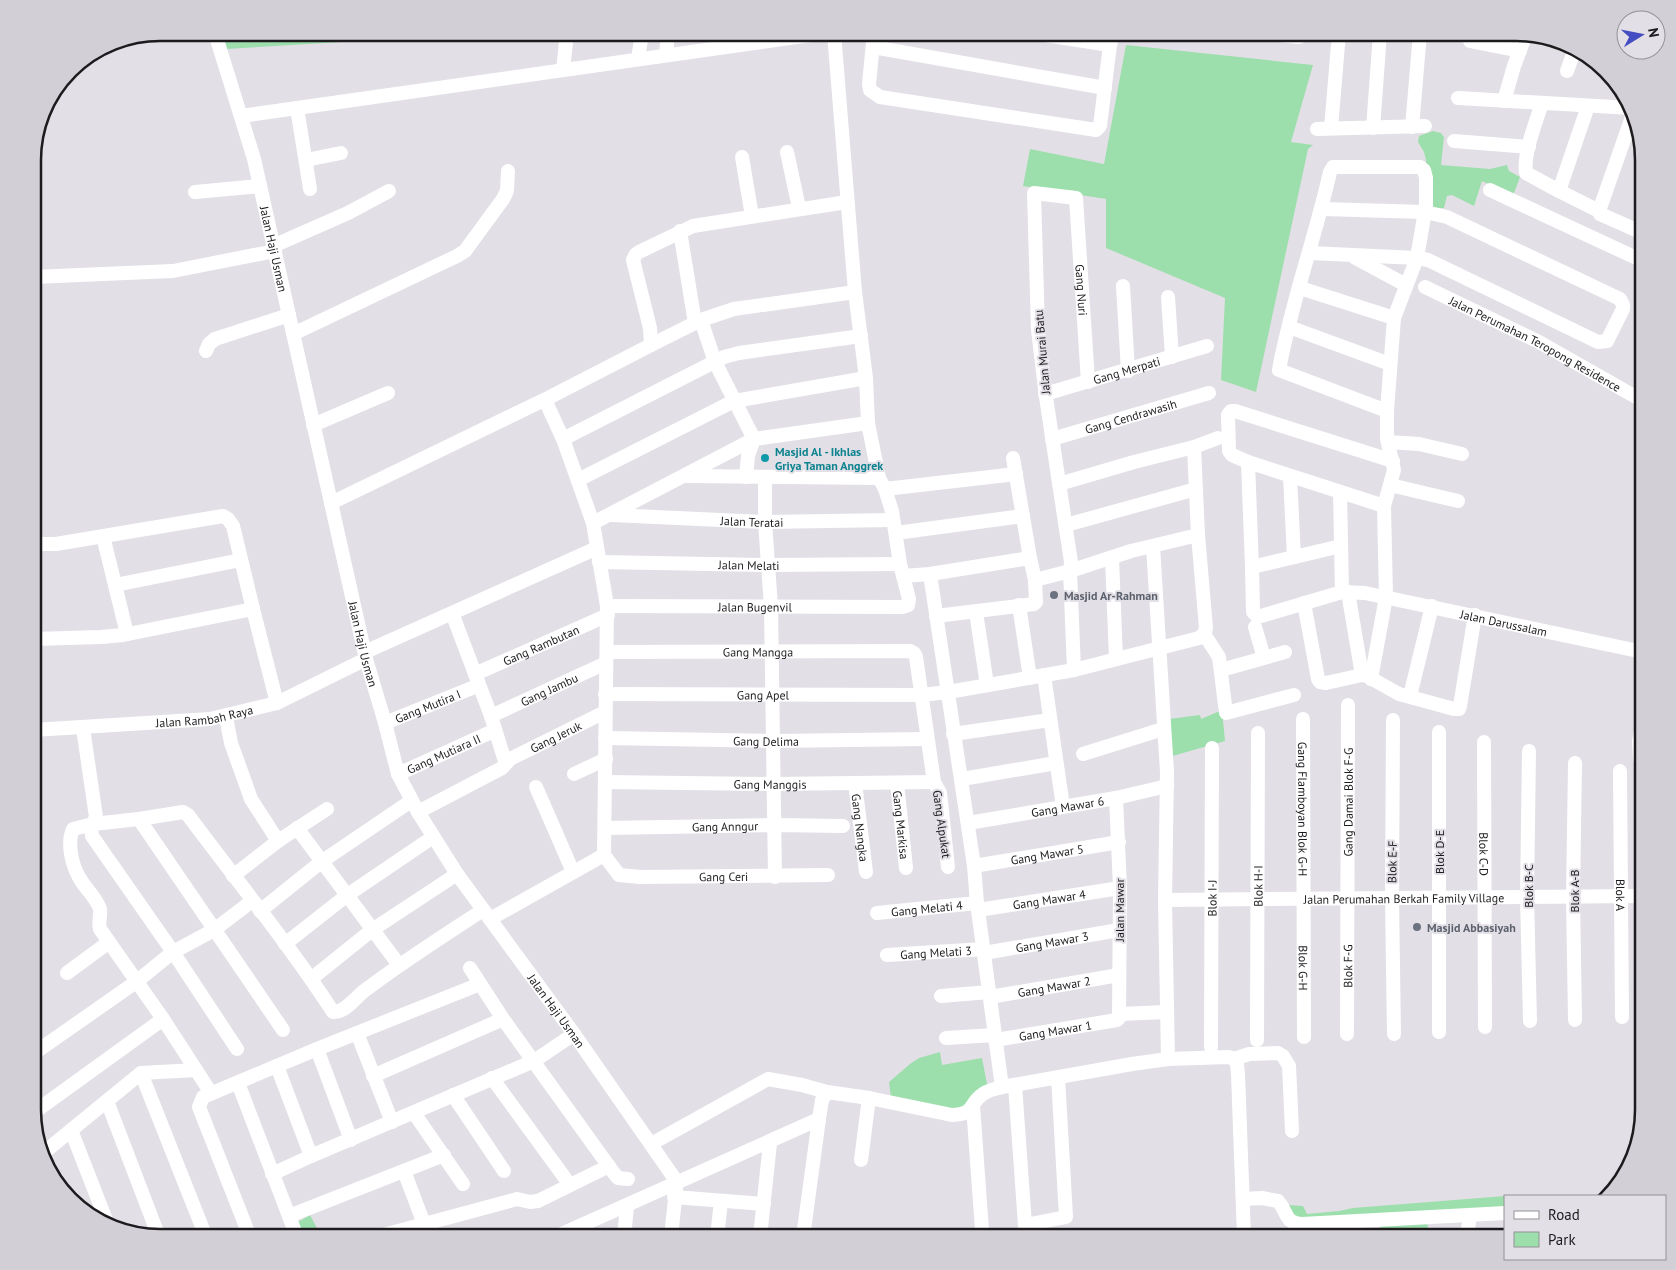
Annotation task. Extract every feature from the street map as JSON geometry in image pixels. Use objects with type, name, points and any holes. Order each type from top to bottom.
[{"type":"street","points":[[835,41],[855,292],[866,378],[868,423],[882,484],[890,503],[902,570]]},
{"type":"street","points":[[873,41],[870,90],[880,96],[1096,130],[1100,126],[1111,41]]},
{"type":"street","points":[[1338,41],[1324,129],[1419,127],[1420,41]]},
{"type":"street","points":[[1373,128],[1379,41]]},
{"type":"street","points":[[1470,41],[1520,51]]},
{"type":"street","name":"Jalan Haji Usman","points":[[218,42],[260,186],[366,656],[398,774],[415,807],[457,874],[574,1034],[677,1182]]},
{"type":"street","points":[[562,70],[565,42]]},
{"type":"street","points":[[638,59],[641,42]]},
{"type":"street","points":[[666,55],[667,42]]},
{"type":"street","points":[[718,42],[718,48]]},
{"type":"street","points":[[241,116],[755,42]]},
{"type":"street","points":[[1504,101],[1523,42]]},
{"type":"street","points":[[873,47],[1105,88]]},
{"type":"street","points":[[1566,71],[1572,55]]},
{"type":"street","points":[[1458,98],[1623,108]]},
{"type":"street","points":[[1542,103],[1529,147],[1525,168],[1526,173],[1558,192],[1599,211],[1600,214],[1635,229]]},
{"type":"street","points":[[1558,192],[1588,106]]},
{"type":"street","points":[[297,108],[310,189]]},
{"type":"street","points":[[1599,211],[1629,126]]},
{"type":"street","points":[[1454,141],[1529,147]]},
{"type":"street","points":[[787,152],[799,208]]},
{"type":"street","points":[[306,160],[341,153]]},
{"type":"street","points":[[742,157],[752,216]]},
{"type":"street","points":[[1367,677],[1386,597],[1384,506],[1394,470],[1388,442],[1387,410],[1394,318],[1417,258],[1427,197],[1426,178],[1424,170],[1420,167],[1333,167],[1330,172],[1322,209],[1289,327],[1280,371],[1387,410]]},
{"type":"street","points":[[293,334],[427,272],[465,251],[503,199],[507,191],[508,171]]},
{"type":"street","points":[[195,192],[260,186]]},
{"type":"street","points":[[42,276],[173,271],[274,249],[389,190]]},
{"type":"street","points":[[1490,190],[1635,257]]},
{"type":"street","name":"Jalan Murai Batu","points":[[1074,670],[1071,562],[1045,394],[1038,330],[1034,192],[1076,198]]},
{"type":"street","name":"Gang Nuri","points":[[1076,198],[1088,382]]},
{"type":"street","points":[[651,345],[650,328],[633,260],[634,256],[639,252],[693,226],[847,202]]},
{"type":"street","points":[[1310,253],[1417,258],[1434,263],[1598,342],[1607,341],[1623,309],[1620,300],[1447,217],[1425,212],[1322,209]]},
{"type":"street","points":[[680,231],[698,321],[715,362],[754,439],[748,456],[746,477]]},
{"type":"street","points":[[1351,255],[1406,285]]},
{"type":"street","points":[[1123,286],[1128,371]]},
{"type":"street","name":"Jalan Perumahan Teropong Residence","points":[[1425,287],[1539,342],[1635,396]]},
{"type":"street","points":[[1300,288],[1394,318]]},
{"type":"street","points":[[331,503],[545,400],[698,321],[734,309],[855,292]]},
{"type":"street","points":[[1168,297],[1172,357]]},
{"type":"street","points":[[206,351],[209,344],[215,339],[289,315]]},
{"type":"street","points":[[1289,327],[1390,364]]},
{"type":"street","points":[[563,439],[724,356],[861,336]]},
{"type":"street","name":"Gang Merpati","points":[[1045,394],[1208,346]]},
{"type":"street","points":[[578,480],[734,401],[866,378]]},
{"type":"street","points":[[313,426],[388,393]]},
{"type":"street","name":"Gang Cendrawasih","points":[[1052,439],[1210,393]]},
{"type":"street","points":[[211,1094],[163,1019],[108,942],[99,926],[100,910],[75,869],[69,846],[73,829],[93,824],[183,812],[188,816],[312,979],[333,1012],[347,1007],[355,998],[399,965],[486,914],[604,855],[606,828],[605,694],[607,610],[593,523],[563,439],[545,400]]},
{"type":"street","points":[[1384,506],[1248,462],[1232,455],[1229,451],[1228,415],[1231,411],[1393,461]]},
{"type":"street","points":[[593,523],[754,439],[868,423]]},
{"type":"street","points":[[1059,484],[1218,438]]},
{"type":"street","points":[[1388,442],[1419,444],[1462,454]]},
{"type":"street","points":[[1194,446],[1198,535],[1206,628],[1204,634],[1219,657],[1226,713],[1294,695]]},
{"type":"street","points":[[936,616],[1034,604],[1036,602],[1035,580],[1013,458]]},
{"type":"street","points":[[1248,462],[1252,567],[1341,546]]},
{"type":"street","points":[[685,476],[882,484],[1016,474]]},
{"type":"street","points":[[1290,476],[1294,558]]},
{"type":"street","points":[[765,478],[765,522],[771,607],[775,825],[774,877]]},
{"type":"street","points":[[1390,485],[1458,501]]},
{"type":"street","points":[[1066,525],[1196,490]]},
{"type":"street","points":[[1340,492],[1341,546],[1345,592],[1367,677]]},
{"type":"street","name":"Jalan Teratai","points":[[610,515],[895,526],[1023,516]]},
{"type":"street","points":[[42,544],[56,544],[222,516],[228,520],[233,526],[278,703]]},
{"type":"street","points":[[1035,580],[1070,571],[1131,551],[1198,535]]},
{"type":"street","points":[[103,536],[127,634]]},
{"type":"street","points":[[1154,546],[1167,786],[1165,900],[1168,1060]]},
{"type":"street","name":"Jalan Rambah Raya","points":[[42,730],[210,720],[278,703],[452,613],[598,555]]},
{"type":"street","name":"Jalan Melati","points":[[598,555],[768,565],[902,570],[930,574],[1030,558]]},
{"type":"street","points":[[1112,558],[1116,659]]},
{"type":"street","points":[[115,585],[241,560]]},
{"type":"street","name":"Jalan Darussalam","points":[[1252,567],[1253,612],[1256,616],[1345,592],[1365,593],[1635,650]]},
{"type":"street","name":"Jalan Bugenvil","points":[[607,610],[902,607],[908,606],[909,599],[902,570]]},
{"type":"street","points":[[930,574],[953,734],[962,779],[995,1038],[1008,1086],[1025,1225],[1066,1217],[1058,1077]]},
{"type":"street","points":[[1304,603],[1320,682],[1326,683],[1367,677],[1393,691],[1454,709],[1458,709],[1475,615]]},
{"type":"street","points":[[1019,606],[1030,678]]},
{"type":"street","points":[[1410,696],[1432,606]]},
{"type":"street","points":[[42,639],[100,638],[253,609]]},
{"type":"street","name":"Gang Rambutan","points":[[473,681],[607,610]]},
{"type":"street","points":[[976,612],[987,685]]},
{"type":"street","points":[[452,613],[473,681],[491,716],[508,759]]},
{"type":"street","points":[[1255,627],[1264,658]]},
{"type":"street","name":"Gang Apel","points":[[605,694],[921,696],[1074,670],[1199,638],[1204,634]]},
{"type":"street","name":"Gang Mangga","points":[[606,658],[771,651],[910,651]]},
{"type":"street","name":"Gang Alpukat","points":[[910,651],[916,657],[934,782],[940,793],[948,867]]},
{"type":"street","points":[[1221,670],[1285,652]]},
{"type":"street","name":"Gang Jambu","points":[[491,716],[606,658]]},
{"type":"street","points":[[1044,676],[1063,807]]},
{"type":"street","name":"Gang Mutira I","points":[[385,723],[473,681]]},
{"type":"street","name":"Gang Damai Blok F-G","points":[[1347,898],[1348,705]]},
{"type":"street","name":"Gang Jeruk","points":[[42,1048],[136,982],[173,952],[256,906],[321,862],[415,807],[494,772],[506,765],[508,759],[605,712]]},
{"type":"street","points":[[226,716],[231,743],[251,799],[278,841]]},
{"type":"street","name":"Gang Flamboyan Blok G-H","points":[[1303,719],[1303,899]]},
{"type":"street","points":[[953,734],[1050,720]]},
{"type":"street","name":"Blok E-F","points":[[1393,720],[1392,898],[1394,1034]]},
{"type":"street","points":[[83,728],[96,817],[91,828],[92,836],[173,952],[237,1049]]},
{"type":"street","points":[[1083,754],[1163,729]]},
{"type":"street","name":"Blok D-E","points":[[1439,732],[1439,1032]]},
{"type":"street","name":"Gang Mutiara II","points":[[398,774],[490,733]]},
{"type":"street","name":"Blok H-I","points":[[1257,1040],[1258,733]]},
{"type":"street","name":"Gang Delima","points":[[605,738],[773,741],[927,739]]},
{"type":"street","name":"Blok C-D","points":[[1484,742],[1485,1027]]},
{"type":"street","name":"Blok I-J","points":[[1211,1047],[1212,748]]},
{"type":"street","name":"Blok B-C","points":[[1529,751],[1528,897],[1530,1021]]},
{"type":"street","points":[[574,774],[606,759]]},
{"type":"street","points":[[962,779],[1056,763]]},
{"type":"street","name":"Blok A-B","points":[[1575,763],[1573,897],[1575,1020]]},
{"type":"street","name":"Blok A","points":[[1620,771],[1622,1017]]},
{"type":"street","name":"Gang Manggis","points":[[606,782],[774,784],[934,782]]},
{"type":"street","name":"Gang Nangka","points":[[855,783],[866,872]]},
{"type":"street","name":"Gang Markisa","points":[[897,783],[906,868]]},
{"type":"street","name":"Gang Mawar 6","points":[[968,823],[1116,798],[1167,786]]},
{"type":"street","points":[[536,787],[573,872]]},
{"type":"street","name":"Jalan Mawar","points":[[1116,798],[1120,888],[1118,1017]]},
{"type":"street","points":[[233,876],[278,841],[327,810]]},
{"type":"street","points":[[139,819],[283,1030]]},
{"type":"street","name":"Gang Anngur","points":[[606,828],[775,825],[843,826]]},
{"type":"street","points":[[297,828],[399,965]]},
{"type":"street","points":[[285,944],[346,896],[433,837]]},
{"type":"street","name":"Gang Mawar 5","points":[[974,866],[1119,842]]},
{"type":"street","name":"Gang Ceri","points":[[604,855],[619,876],[774,877],[828,875]]},
{"type":"street","points":[[312,979],[372,930],[457,874]]},
{"type":"street","name":"Gang Mawar 4","points":[[978,907],[1120,888]]},
{"type":"street","name":"Jalan Perumahan Berkah Family Village","points":[[1165,900],[1635,896]]},
{"type":"street","name":"Blok F-G","points":[[1347,898],[1348,1034]]},
{"type":"street","name":"Blok G-H","points":[[1303,899],[1304,1038]]},
{"type":"street","name":"Gang Melati 4","points":[[877,913],[978,907]]},
{"type":"street","name":"Gang Mawar 3","points":[[984,951],[1119,930]]},
{"type":"street","points":[[67,973],[108,942]]},
{"type":"street","name":"Gang Melati 3","points":[[887,955],[984,951]]},
{"type":"street","points":[[470,968],[503,1019],[618,1178],[628,1178]]},
{"type":"street","name":"Gang Mawar 2","points":[[941,996],[989,994],[1118,975]]},
{"type":"street","points":[[246,1229],[199,1107],[203,1097],[316,1049],[480,984]]},
{"type":"street","name":"Gang Mawar 1","points":[[946,1038],[995,1038],[1118,1017],[1166,1012]]},
{"type":"street","points":[[42,1106],[163,1019]]},
{"type":"street","points":[[373,1076],[503,1019]]},
{"type":"street","points":[[357,1033],[392,1122]]},
{"type":"street","points":[[272,1174],[534,1061],[574,1034]]},
{"type":"street","points":[[316,1049],[351,1140]]},
{"type":"street","points":[[651,1144],[768,1079],[827,1092],[870,1098],[952,1115],[963,1115],[969,1112],[984,1093],[1008,1086],[1132,1064],[1224,1056],[1234,1059],[1249,1054],[1278,1053],[1287,1060],[1289,1066],[1292,1131]]},
{"type":"street","points":[[1234,1059],[1237,1064],[1238,1074],[1244,1229]]},
{"type":"street","points":[[277,1066],[310,1156]]},
{"type":"street","points":[[48,1149],[141,1073],[196,1070]]},
{"type":"street","points":[[141,1073],[202,1229]]},
{"type":"street","points":[[492,1078],[570,1185]]},
{"type":"street","points":[[238,1083],[294,1229]]},
{"type":"street","points":[[804,1229],[822,1100],[827,1092]]},
{"type":"street","points":[[453,1095],[504,1171]]},
{"type":"street","points":[[861,1160],[870,1098]]},
{"type":"street","points":[[106,1101],[156,1229]]},
{"type":"street","points":[[973,1106],[982,1229]]},
{"type":"street","points":[[414,1113],[463,1184]]},
{"type":"street","points":[[574,1229],[819,1120]]},
{"type":"street","points":[[71,1130],[104,1215]]},
{"type":"street","points":[[761,1229],[770,1143]]},
{"type":"street","points":[[289,1216],[444,1155]]},
{"type":"street","points":[[433,1229],[517,1199],[530,1202],[538,1201],[609,1166]]},
{"type":"street","points":[[404,1170],[426,1229]]},
{"type":"street","points":[[672,1229],[677,1182]]},
{"type":"street","points":[[674,1197],[764,1204]]},
{"type":"street","points":[[1244,1199],[1262,1198],[1278,1201],[1287,1218],[1294,1224],[1504,1213]]},
{"type":"street","points":[[718,1229],[721,1200]]},
{"type":"street","points":[[625,1229],[627,1206]]},
{"type":"street","points":[[1468,1229],[1470,1215]]},
{"type":"street","points":[[1378,1221],[1378,1229]]},
{"type":"street","points":[[1298,1224],[1298,1229]]},
{"type":"green space","points":[[224,42],[346,42],[226,49]]},
{"type":"green space","points":[[1126,45],[1313,65],[1291,142],[1313,145],[1308,149],[1256,392],[1221,380],[1225,298],[1106,248],[1106,199],[1023,186],[1030,149],[1104,164]]},
{"type":"green space","points":[[1433,131],[1441,133],[1444,137],[1441,165],[1490,169],[1507,165],[1509,171],[1520,177],[1514,193],[1512,195],[1482,181],[1474,206],[1452,195],[1447,196],[1444,208],[1429,209],[1426,160],[1418,142],[1419,136]]},
{"type":"green space","points":[[1222,710],[1225,741],[1169,757],[1169,719],[1200,715],[1201,719]]},
{"type":"green space","points":[[940,1052],[942,1065],[982,1058],[987,1084],[996,1082],[963,1111],[891,1098],[889,1082],[919,1058]]},
{"type":"green space","points":[[1504,1196],[1504,1210],[1296,1219],[1288,1205],[1303,1206],[1307,1214],[1353,1208]]},
{"type":"green space","points":[[310,1215],[317,1229],[301,1229],[298,1222]]},
{"type":"green space","points":[[1424,1223],[1428,1225],[1428,1229],[1380,1229],[1384,1225]]},
{"type":"place","name":"Masjid Al - Ikhlas Griya Taman Anggrek","points":[[765,458]]},
{"type":"place","name":"Masjid Ar-Rahman","points":[[1054,595]]},
{"type":"place","name":"Masjid Abbasiyah","points":[[1417,927]]}]
